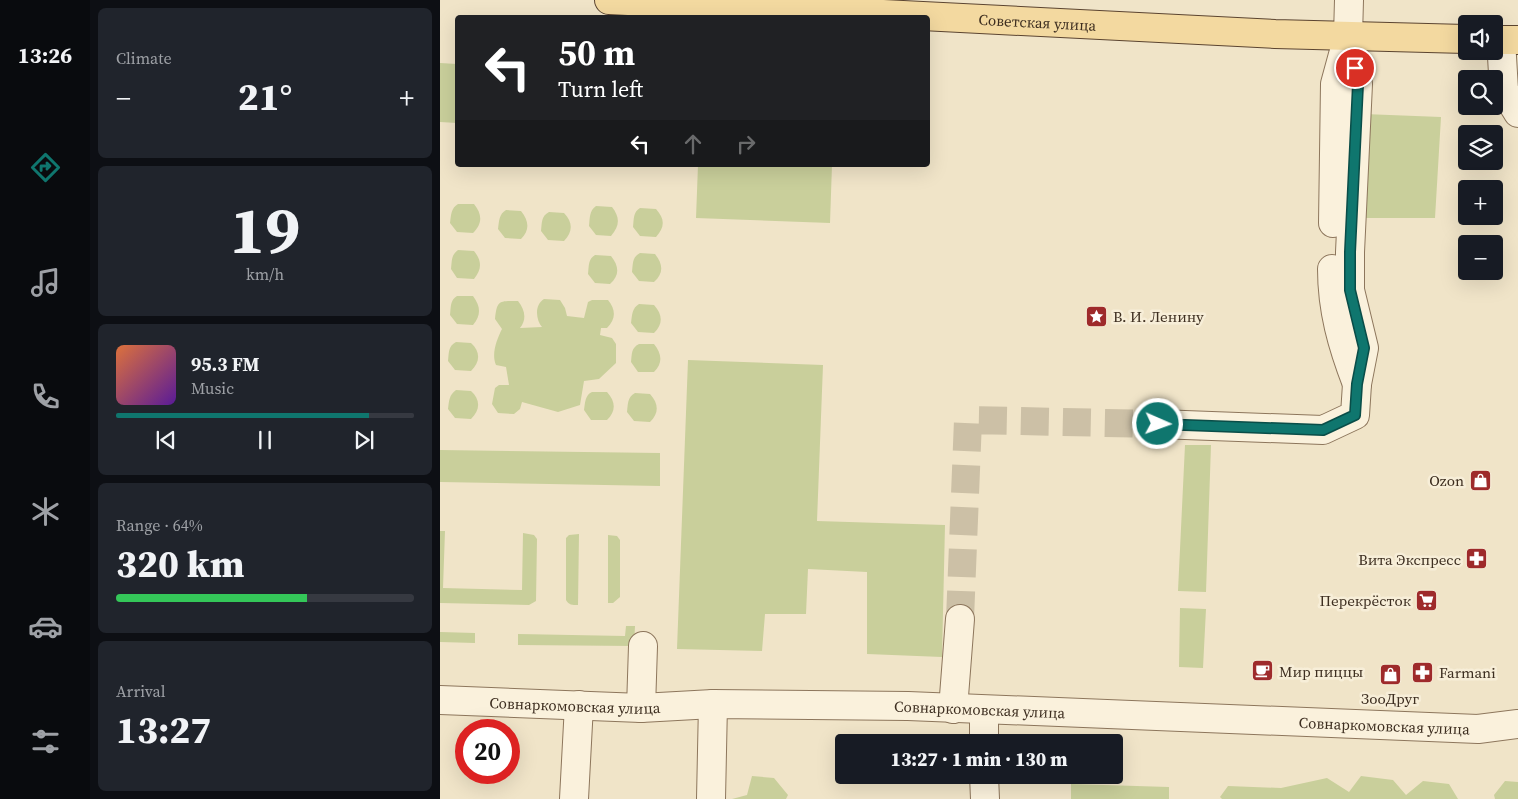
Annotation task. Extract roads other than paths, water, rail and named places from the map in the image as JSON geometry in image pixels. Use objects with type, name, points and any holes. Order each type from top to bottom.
[{"type":"main road","name":"Советская улица","points":[[609,0],[917,15]]},
{"type":"main road","name":"Советская улица","points":[[930,16],[1348,36],[1458,39]]},
{"type":"street","points":[[1158,424],[1323,430],[1355,415],[1357,384],[1344,350],[1332,290],[1335,84],[1348,36],[1349,0]]},
{"type":"street","points":[[1504,40],[1504,90],[1518,113]]},
{"type":"street","points":[[953,709],[960,619]]},
{"type":"street","points":[[641,708],[643,646]]},
{"type":"street","name":"Совнаркомовская улица","points":[[440,700],[641,708],[713,704],[908,706],[1478,729],[1518,724]]},
{"type":"street","points":[[711,799],[713,704]]},
{"type":"street","points":[[574,799],[580,705]]},
{"type":"street","points":[[984,710],[984,734]]},
{"type":"street","points":[[984,784],[985,799]]},
{"type":"tunnel","points":[[960,619],[968,420],[1158,424]]},
{"type":"place","name":"В. И. Ленину","points":[[1097,316]]},
{"type":"place","name":"Ozon","points":[[1480,480]]},
{"type":"place","name":"Вита Экспресс","points":[[1477,559]]},
{"type":"place","name":"Перекрёсток","points":[[1427,600]]},
{"type":"place","name":"Мир пиццы","points":[[1263,671]]},
{"type":"place","name":"Farmani","points":[[1423,672]]},
{"type":"place","name":"ЗооДруг","points":[[1390,675]]}]
